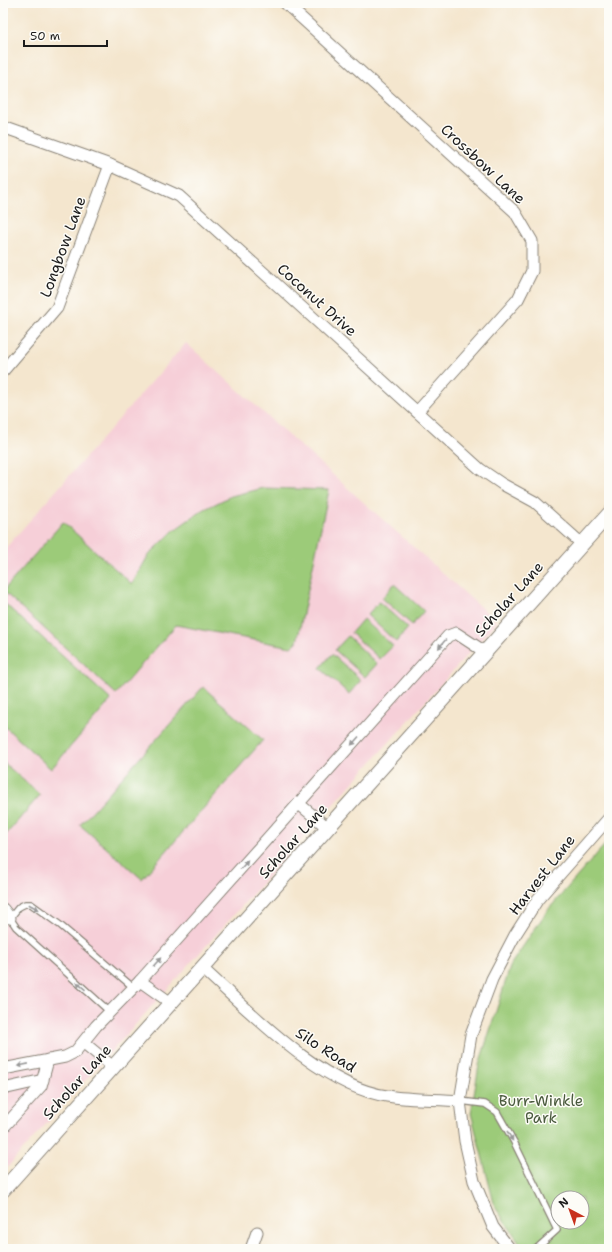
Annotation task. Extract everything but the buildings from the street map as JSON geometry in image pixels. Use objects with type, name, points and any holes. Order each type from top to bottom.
[{"type":"street","name":"Crossbow Lane","points":[[285,3],[515,212],[532,241],[532,271],[518,299],[417,412]]},
{"type":"street","name":"Coconut Drive","points":[[3,127],[110,165],[179,196],[480,468],[502,484],[535,502],[582,544]]},
{"type":"street","name":"Longbow Lane","points":[[3,371],[57,308],[110,165]]},
{"type":"street","name":"Scholar Lane","points":[[3,1190],[609,514]]},
{"type":"street","points":[[3,1069],[71,1054],[84,1043],[96,1026],[137,985],[448,636],[456,633],[485,652]]},
{"type":"street","points":[[299,804],[328,828]]},
{"type":"street","name":"Harvest Lane","points":[[510,1249],[493,1226],[474,1181],[460,1101],[471,1034],[492,979],[515,935],[538,899],[609,818]]},
{"type":"street","name":"Silo Road","points":[[202,968],[299,1054],[342,1082],[386,1096],[460,1101]]},
{"type":"street","points":[[137,985],[171,1003]]},
{"type":"street","points":[[84,1043],[113,1067]]},
{"type":"street","points":[[3,1128],[41,1086],[48,1060]]},
{"type":"street","points":[[3,1089],[43,1080]]},
{"type":"street","points":[[251,1249],[257,1232]]},
{"type":"lane","points":[[110,1012],[16,927],[6,914],[25,904],[31,904],[137,985]]},
{"type":"lane","points":[[460,1101],[485,1104],[497,1112],[514,1142],[557,1230],[536,1249]]},
{"type":"shaded area","points":[[186,343],[497,622],[3,1172],[3,551]]},
{"type":"green space","points":[[263,488],[329,490],[297,642],[291,647],[176,625],[116,694],[3,591],[63,522],[132,584],[148,556],[173,531],[201,511],[231,496]]},
{"type":"green space","points":[[394,584],[424,611],[412,625],[382,598]]},
{"type":"green space","points":[[3,602],[111,700],[51,769],[3,725]]},
{"type":"green space","points":[[379,602],[408,628],[396,642],[367,615]]},
{"type":"green space","points":[[363,619],[393,646],[380,659],[351,633]]},
{"type":"green space","points":[[348,636],[377,664],[365,677],[335,650]]},
{"type":"green space","points":[[332,654],[361,680],[349,694],[320,668]]},
{"type":"green space","points":[[203,687],[263,740],[142,879],[80,825]]},
{"type":"green space","points":[[3,762],[40,795],[3,838]]},
{"type":"green space","name":"Burr-Winkle Park","points":[[609,840],[609,1249],[524,1249],[495,1207],[471,1113],[479,1065],[511,964],[547,911]]}]
